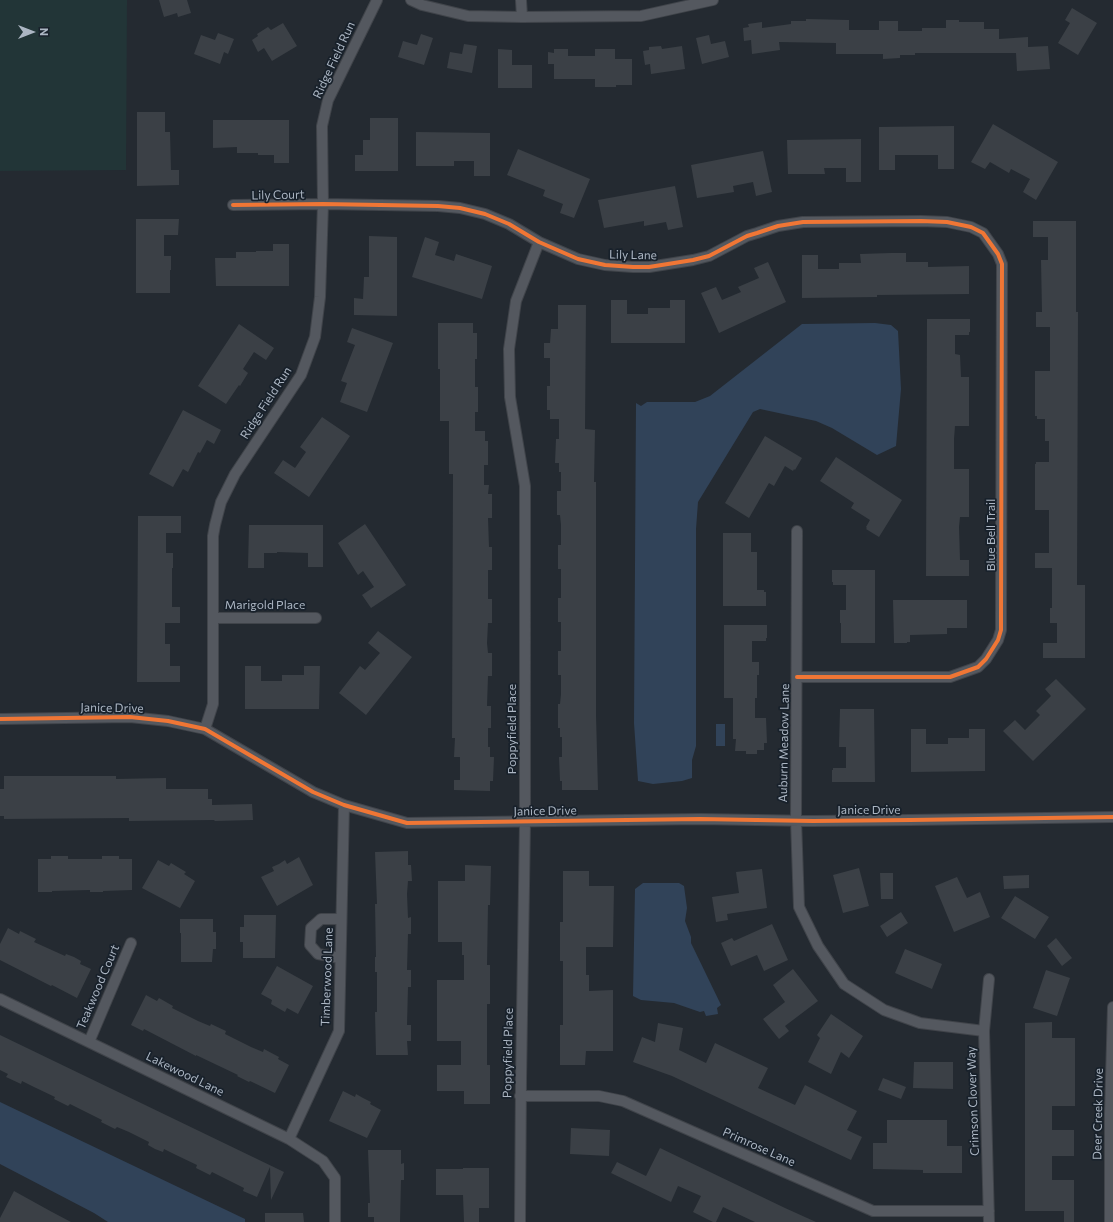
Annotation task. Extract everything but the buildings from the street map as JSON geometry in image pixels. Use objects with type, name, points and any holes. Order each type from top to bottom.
[{"type":"street","name":"Ridge Field Run","points":[[205,729],[212,704],[213,536],[221,502],[235,474],[301,374],[315,336],[320,297],[323,204],[322,126],[328,100],[377,0]]},
{"type":"street","points":[[411,0],[422,5],[468,16],[522,17],[641,16],[713,0]]},
{"type":"street","points":[[521,0],[522,17]]},
{"type":"street","name":"Lily Court","points":[[233,205],[323,204]]},
{"type":"street","name":"Lily Lane","points":[[323,204],[438,206],[460,208],[485,214],[509,224],[539,242],[584,261],[605,265],[649,267],[689,261],[708,256],[747,236],[778,226],[804,222],[940,221],[971,227]]},
{"type":"street","name":"Blue Bell Trail","points":[[797,677],[950,677],[978,667],[986,659],[998,640],[1001,630],[1002,264],[992,244],[983,234],[971,227]]},
{"type":"street","name":"Poppyfield Place","points":[[520,1222],[520,1096],[525,822],[525,486],[510,397],[509,349],[516,301],[539,242]]},
{"type":"street","name":"Auburn Meadow Lane","points":[[797,531],[796,820],[799,907],[818,946],[844,984],[884,1010],[920,1023],[984,1031]]},
{"type":"street","name":"Marigold Place","points":[[213,618],[316,618]]},
{"type":"street","name":"Janice Drive","points":[[0,720],[130,716],[168,721],[205,729],[313,792],[344,804],[407,823],[700,819],[1013,819],[1113,817]]},
{"type":"street","name":"Timberwood Lane","points":[[289,1139],[339,1031],[344,804]]},
{"type":"street","points":[[340,958],[318,954],[310,945],[311,928],[321,919],[341,919]]},
{"type":"street","name":"Teakwood Court","points":[[90,1042],[131,943]]},
{"type":"street","name":"Crimson Clover Way","points":[[989,979],[984,1031],[989,1222]]},
{"type":"street","name":"Lakewood Lane","points":[[0,999],[289,1139],[323,1161],[335,1178],[335,1222]]},
{"type":"street","name":"Deer Creek Drive","points":[[1110,1222],[1113,1007]]},
{"type":"street","name":"Primrose Lane","points":[[520,1096],[599,1096],[623,1101],[873,1211],[989,1211]]},
{"type":"shaded area","points":[[0,0],[127,0],[126,170],[0,171]]},
{"type":"water","points":[[875,323],[891,325],[898,331],[901,389],[896,446],[877,455],[832,428],[816,421],[760,409],[753,412],[698,502],[696,529],[696,746],[692,760],[692,778],[682,781],[653,784],[638,781],[634,723],[636,403],[641,406],[647,402],[695,402],[710,396],[802,324]]},
{"type":"water","points":[[716,724],[725,724],[725,746],[716,746]]},
{"type":"water","points":[[643,883],[679,883],[684,886],[687,908],[685,921],[691,937],[691,943],[721,1005],[717,1008],[718,1014],[706,1016],[704,1011],[700,1012],[674,1003],[641,1000],[633,996],[635,889]]},
{"type":"water","points":[[0,1102],[245,1219],[245,1222],[108,1222],[94,1213],[0,1164]]},
{"type":"cycle path","points":[[233,205],[323,204],[438,206],[460,208],[485,214],[509,224],[539,242],[578,259],[605,265],[633,267],[649,267],[709,256],[747,236],[778,226],[803,222],[947,222],[971,227],[983,233],[998,254],[1002,264],[1001,630],[998,640],[986,659],[978,667],[950,677],[797,677]]},
{"type":"cycle path","points":[[0,719],[130,717],[168,721],[205,729],[313,792],[344,805],[407,823],[700,819],[813,821],[1113,817]]}]
